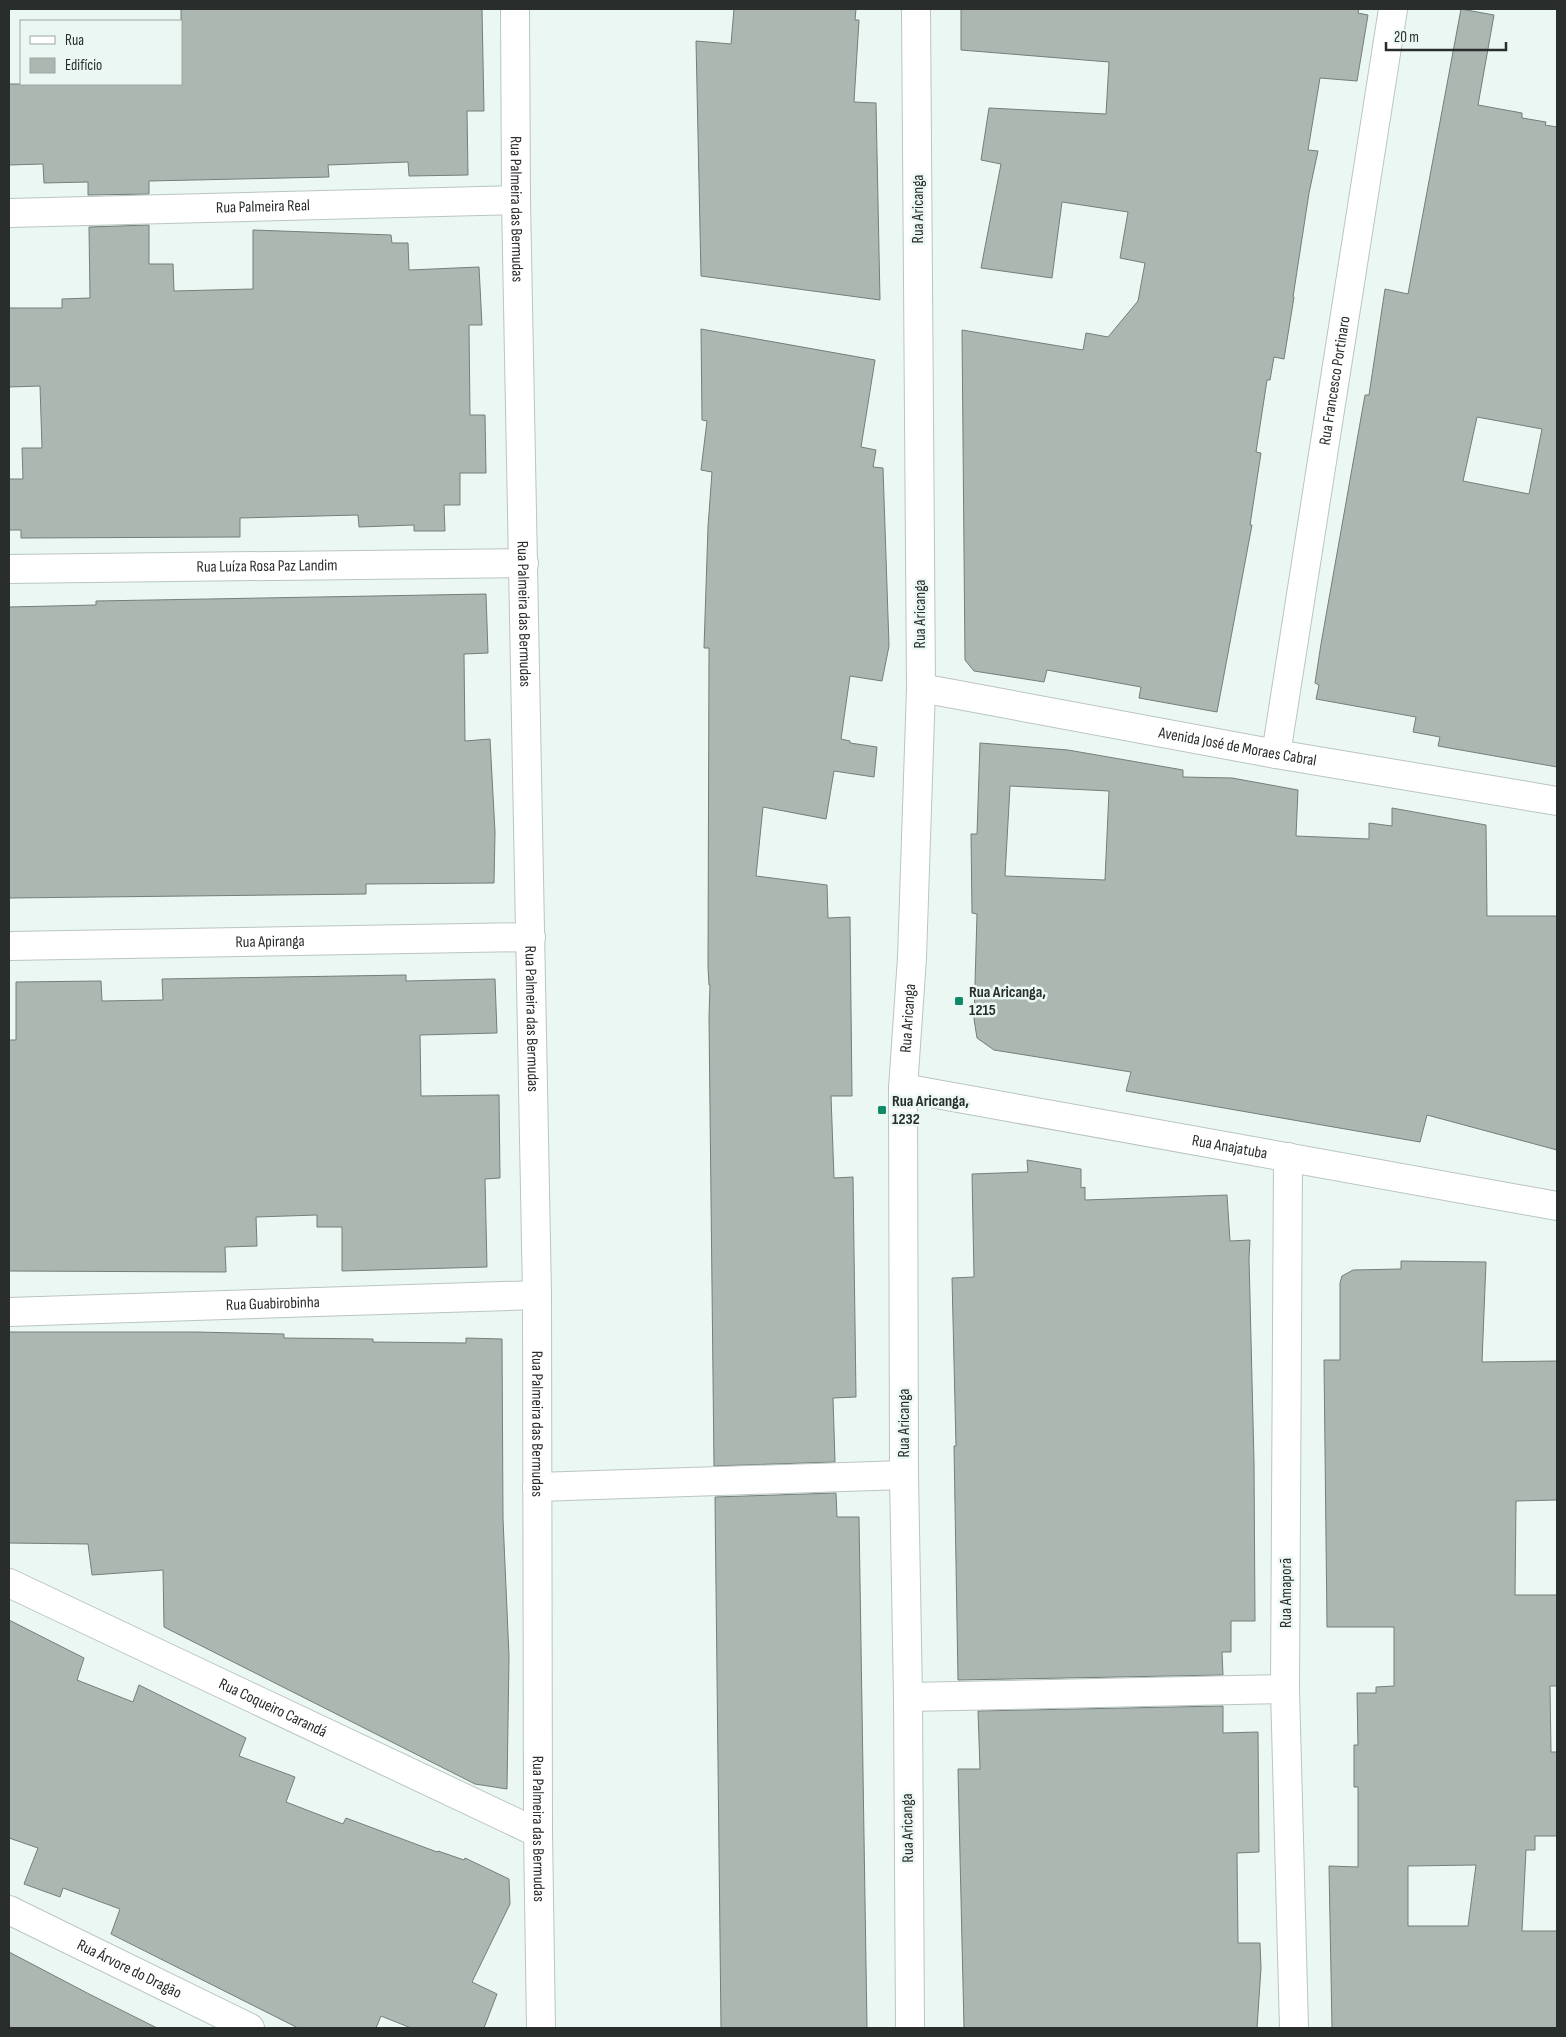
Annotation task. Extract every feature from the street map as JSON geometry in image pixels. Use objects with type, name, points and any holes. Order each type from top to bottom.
[{"type":"street","name":"Rua Palmeira das Bermudas","points":[[515,9],[516,200],[537,1295],[538,1832],[541,2028]]},
{"type":"street","name":"Rua Aricanga","points":[[910,2028],[908,1697],[904,1475],[903,1088],[912,958],[921,688],[916,9]]},
{"type":"street","name":"Rua Francesco Portinaro","points":[[1276,754],[1393,9]]},
{"type":"street","name":"Rua Palmeira Real","points":[[9,213],[516,200]]},
{"type":"street","name":"Rua Luíza Rosa Paz Landim","points":[[9,569],[524,563]]},
{"type":"street","name":"Avenida José de Moraes Cabral","points":[[921,688],[1276,754],[1557,801]]},
{"type":"street","name":"Rua Apiranga","points":[[9,946],[531,937]]},
{"type":"street","name":"Rua Anajatuba","points":[[903,1088],[1557,1206]]},
{"type":"street","name":"Rua Amaporã","points":[[1288,1157],[1285,1688],[1294,2028]]},
{"type":"street","name":"Rua Guabirobinha","points":[[9,1312],[537,1295]]},
{"type":"street","points":[[537,1487],[904,1475]]},
{"type":"street","name":"Rua Coqueiro Carandá","points":[[9,1583],[538,1832]]},
{"type":"street","points":[[908,1697],[1285,1688]]},
{"type":"street","name":"Rua Árvore do Dragão","points":[[9,1910],[250,2028]]},
{"type":"building","points":[[181,9],[482,9],[484,111],[467,111],[468,175],[409,176],[408,162],[328,165],[329,177],[149,181],[149,194],[88,195],[88,182],[44,183],[43,164],[9,165],[9,84],[182,85]]},
{"type":"building","points":[[734,9],[856,9],[855,20],[859,20],[854,102],[876,103],[880,300],[701,276],[696,41],[731,44]]},
{"type":"building","points":[[961,9],[1359,9],[1358,13],[1368,15],[1357,81],[1320,78],[1308,150],[1318,151],[1309,193],[1284,359],[1274,357],[1270,380],[1267,380],[1256,452],[1261,453],[1250,525],[1252,525],[1217,712],[1139,698],[1141,687],[1047,670],[1044,682],[974,671],[965,660],[962,330],[1083,350],[1086,333],[1108,337],[1138,301],[1145,263],[1120,258],[1128,212],[1062,202],[1052,278],[981,268],[1001,164],[981,160],[989,108],[1106,114],[1109,62],[961,50]]},
{"type":"building","points":[[1461,9],[1494,15],[1478,105],[1522,113],[1522,118],[1546,122],[1545,125],[1557,127],[1557,767],[1438,746],[1440,737],[1413,732],[1416,717],[1316,699],[1319,685],[1315,683],[1321,644],[1365,395],[1369,395],[1385,289],[1408,294]],"holes":[[[1477,417],[1542,429],[1529,494],[1463,481]]]},
{"type":"building","points":[[149,225],[149,264],[173,264],[174,291],[253,289],[253,230],[391,235],[392,243],[408,243],[409,270],[479,267],[482,325],[469,325],[470,415],[485,415],[486,473],[460,473],[460,505],[444,505],[445,531],[414,531],[414,525],[359,527],[358,515],[240,518],[240,537],[21,538],[21,530],[9,530],[9,479],[23,479],[22,448],[42,448],[40,386],[9,387],[9,308],[62,308],[62,299],[90,298],[89,227]]},
{"type":"building","points":[[701,329],[875,360],[861,447],[876,450],[873,467],[883,468],[889,646],[882,681],[850,676],[841,739],[850,741],[850,743],[877,747],[874,777],[834,771],[826,819],[763,807],[756,876],[827,885],[828,918],[850,917],[852,1096],[831,1096],[834,1178],[853,1177],[856,1397],[833,1398],[835,1462],[714,1466],[710,985],[708,967],[709,648],[704,648],[712,472],[701,470],[707,421],[702,420]]},
{"type":"building","points":[[486,594],[488,653],[464,654],[465,741],[490,739],[495,832],[494,883],[366,884],[366,894],[9,898],[9,607],[96,605],[96,601]]},
{"type":"building","points":[[980,743],[1068,750],[1183,770],[1183,777],[1232,778],[1298,790],[1296,836],[1369,839],[1369,823],[1392,826],[1392,808],[1486,825],[1487,916],[1557,916],[1557,1150],[1427,1115],[1420,1142],[1126,1091],[1131,1072],[994,1050],[977,1038],[974,1019],[977,914],[972,913],[971,834],[977,834]],"holes":[[[1010,786],[1109,791],[1105,880],[1005,876]]]},
{"type":"building","points":[[406,975],[406,981],[495,979],[497,1033],[420,1035],[421,1096],[499,1095],[500,1178],[485,1179],[487,1267],[342,1271],[342,1227],[317,1227],[317,1215],[256,1217],[257,1246],[225,1247],[226,1272],[9,1271],[9,1040],[16,1040],[16,982],[101,981],[102,1001],[163,1000],[162,979]]},
{"type":"building","points":[[1027,1160],[1081,1169],[1081,1188],[1085,1187],[1085,1200],[1227,1195],[1230,1241],[1250,1240],[1255,1621],[1231,1621],[1231,1652],[1222,1652],[1223,1675],[958,1680],[952,1278],[974,1277],[972,1174],[1028,1172]]},
{"type":"building","points":[[1401,1261],[1486,1262],[1482,1362],[1557,1361],[1557,1500],[1516,1501],[1515,1595],[1557,1595],[1557,1686],[1550,1686],[1551,1752],[1557,1752],[1557,1836],[1535,1836],[1535,1850],[1526,1850],[1522,1931],[1557,1931],[1557,2028],[1332,2028],[1329,1866],[1358,1867],[1358,1787],[1354,1787],[1354,1745],[1358,1745],[1357,1693],[1376,1693],[1376,1687],[1394,1686],[1394,1627],[1327,1627],[1324,1360],[1340,1360],[1340,1283],[1342,1276],[1353,1270],[1401,1269]],"holes":[[[1476,1865],[1468,1926],[1408,1926],[1408,1866]]]},
{"type":"building","points":[[9,1332],[284,1334],[284,1338],[373,1339],[373,1342],[466,1343],[466,1338],[502,1339],[503,1519],[509,1656],[507,1789],[475,1784],[164,1627],[163,1570],[92,1575],[88,1544],[9,1543]]},
{"type":"building","points":[[836,1493],[837,1517],[859,1517],[867,2028],[721,2028],[715,1497]]},
{"type":"building","points":[[9,1620],[84,1658],[77,1680],[133,1702],[139,1685],[246,1738],[239,1756],[295,1777],[286,1802],[343,1824],[346,1818],[437,1852],[464,1860],[465,1858],[509,1879],[510,1904],[472,1982],[497,1994],[484,2028],[411,2028],[381,2016],[376,2028],[298,2028],[111,1934],[120,1909],[63,1888],[60,1897],[24,1884],[38,1848],[9,1838]]},
{"type":"building","points":[[1223,1706],[1223,1733],[1258,1732],[1259,1852],[1237,1853],[1238,1943],[1260,1943],[1261,1968],[1257,2028],[964,2028],[958,1769],[980,1769],[978,1711]]},
{"type":"building","points":[[9,1952],[91,1995],[157,2028],[9,2028]]},
{"type":"place","name":"Rua Aricanga, 1215","points":[[959,1001]]},
{"type":"place","name":"Rua Aricanga, 1232","points":[[882,1110]]}]
